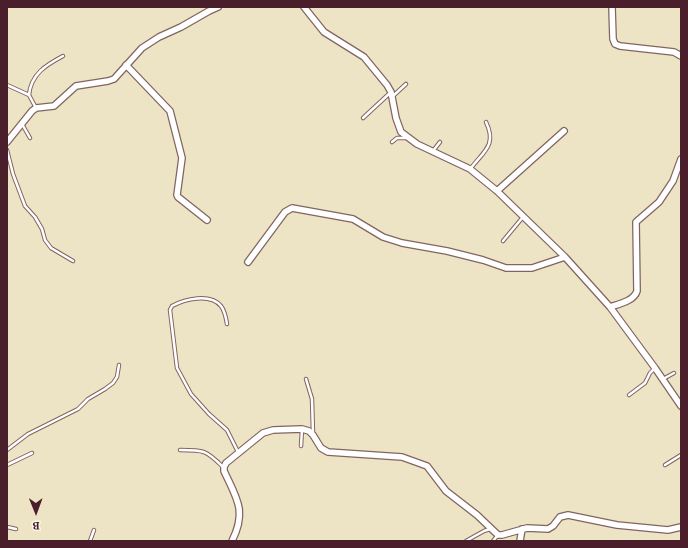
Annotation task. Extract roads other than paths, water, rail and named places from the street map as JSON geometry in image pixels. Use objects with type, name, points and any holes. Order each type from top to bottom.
[{"type":"street","points":[[7,142],[36,108],[54,106],[76,86],[114,79],[142,48],[159,37],[218,7]]},
{"type":"street","points":[[304,7],[324,32],[364,57],[387,85],[391,95],[398,125],[401,132],[407,138],[432,152],[470,169],[497,191],[565,257],[610,308],[663,379],[681,406]]},
{"type":"street","points":[[612,7],[613,39],[615,44],[638,49],[674,52],[681,56]]},
{"type":"street","points":[[126,65],[170,111],[182,158],[177,194],[178,197],[207,220]]},
{"type":"street","points":[[497,191],[564,131]]},
{"type":"street","points":[[610,308],[636,296],[636,222],[658,202],[673,181],[681,158]]},
{"type":"street","points":[[248,262],[285,212],[292,208],[353,219],[383,237],[402,243],[447,251],[483,260],[506,268],[532,268],[565,257]]},
{"type":"street","points":[[232,541],[238,529],[240,514],[238,500],[224,471],[226,463],[268,431],[302,429],[309,431],[321,448],[328,452],[402,457],[427,466],[446,491],[477,515],[498,535],[522,529],[548,529],[554,526],[560,517],[568,515],[617,525],[668,530],[681,528]]},
{"type":"street","points":[[520,541],[522,529]]},
{"type":"lane","points":[[29,95],[31,83],[38,72],[47,64],[63,56]]},
{"type":"lane","points":[[362,118],[406,84]]},
{"type":"lane","points":[[7,85],[29,95],[36,108]]},
{"type":"lane","points":[[470,169],[489,145],[491,135],[486,122]]},
{"type":"lane","points":[[22,123],[30,138]]},
{"type":"lane","points":[[392,142],[397,138],[407,138]]},
{"type":"lane","points":[[432,152],[440,142]]},
{"type":"lane","points":[[7,150],[13,174],[25,206],[35,217],[42,230],[44,240],[51,248],[73,262]]},
{"type":"lane","points":[[503,241],[523,216]]},
{"type":"lane","points":[[227,324],[226,314],[221,305],[209,299],[184,301],[172,306],[170,310],[177,368],[191,394],[209,414],[227,430],[239,452]]},
{"type":"lane","points":[[7,450],[28,434],[78,409],[88,399],[113,383],[117,377],[119,365]]},
{"type":"lane","points":[[630,395],[646,383],[650,373],[655,368]]},
{"type":"lane","points":[[663,379],[674,373]]},
{"type":"lane","points":[[306,379],[312,399],[312,434]]},
{"type":"lane","points":[[301,446],[302,429]]},
{"type":"lane","points":[[180,450],[203,451],[213,457],[224,467]]},
{"type":"lane","points":[[7,465],[32,452]]},
{"type":"lane","points":[[665,465],[681,455]]},
{"type":"lane","points":[[7,527],[16,529]]},
{"type":"lane","points":[[466,541],[484,531],[491,529]]},
{"type":"lane","points":[[90,541],[94,530]]},
{"type":"lane","points":[[494,541],[498,535]]}]
